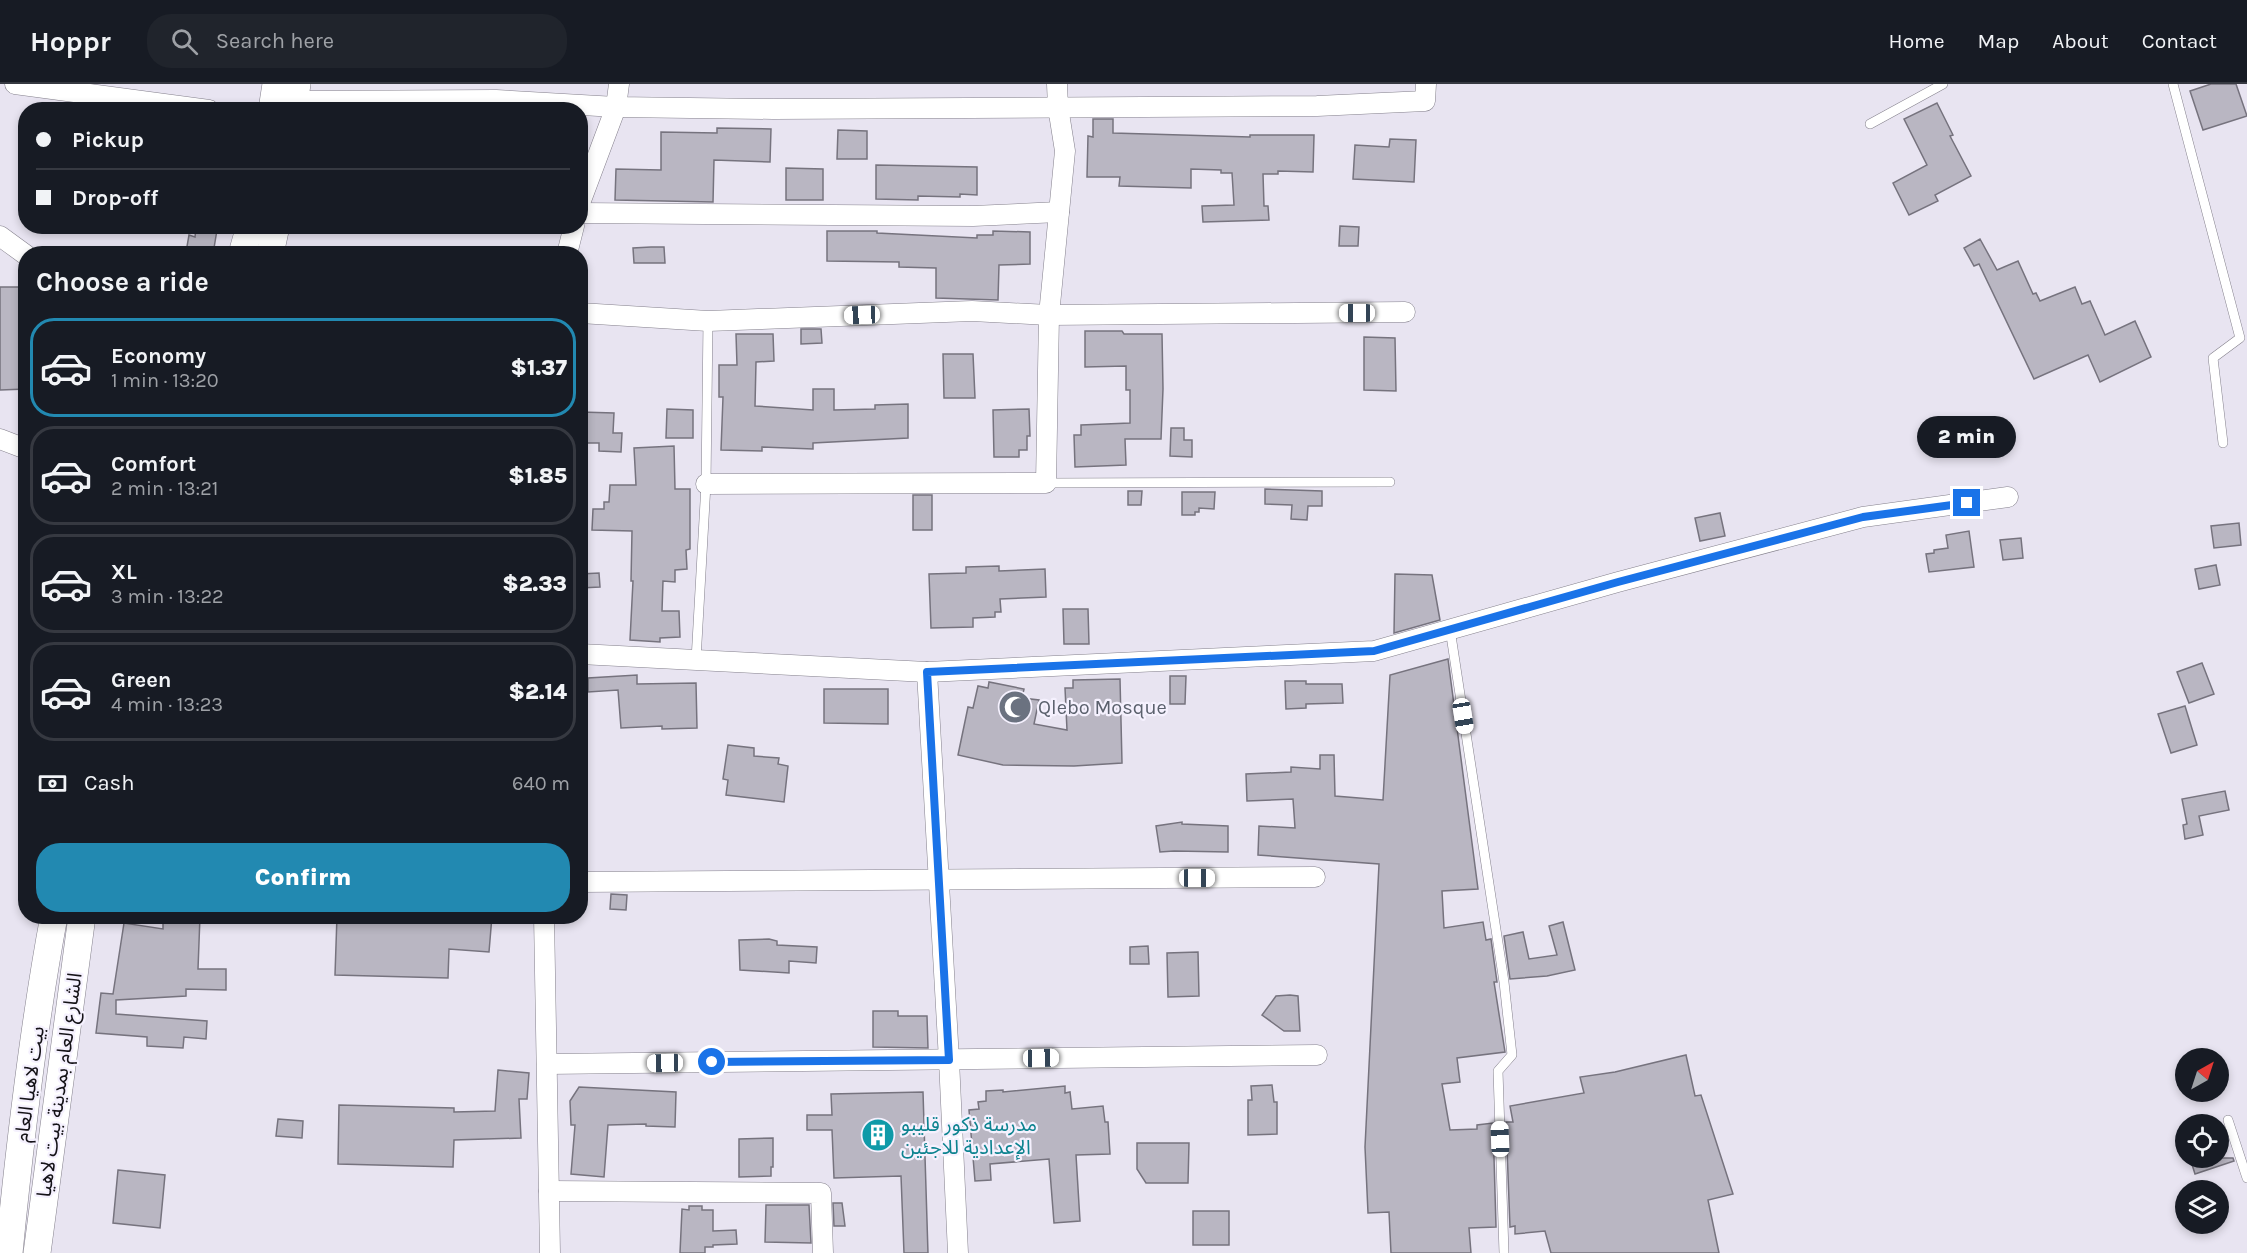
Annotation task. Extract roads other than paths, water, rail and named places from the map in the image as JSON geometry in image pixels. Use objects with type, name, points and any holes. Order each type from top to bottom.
[{"type":"main road","name":"بيت لاهيا العام","points":[[9,1253],[21,1139],[44,969],[52,924]]},
{"type":"main road","name":"الشارع العام بمدينة بيت لاهيا","points":[[37,1253],[81,924]]},
{"type":"street","points":[[15,84],[149,102]]},
{"type":"street","points":[[588,182],[616,107],[619,84]]},
{"type":"street","points":[[706,484],[1046,483],[1049,315],[1065,151],[1057,84]]},
{"type":"street","points":[[588,105],[772,109],[1317,106],[1425,101],[1426,84]]},
{"type":"street","points":[[286,98],[530,102]]},
{"type":"street","points":[[588,213],[973,216],[1059,212]]},
{"type":"street","points":[[0,236],[18,249]]},
{"type":"street","points":[[588,314],[708,321],[972,311],[1049,315],[1405,312]]},
{"type":"street","points":[[0,439],[18,446]]},
{"type":"street","points":[[588,655],[696,662],[927,672],[1374,651],[1863,517],[2008,497]]},
{"type":"street","points":[[927,672],[958,1253]]},
{"type":"street","points":[[588,882],[1315,877]]},
{"type":"street","points":[[544,924],[550,1253]]},
{"type":"street","points":[[547,1065],[1317,1055]]},
{"type":"street","points":[[549,1191],[821,1193],[823,1253]]},
{"type":"lane","points":[[1870,124],[1943,84]]},
{"type":"lane","points":[[2173,84],[2240,338],[2213,358],[2223,442]]},
{"type":"lane","points":[[696,662],[706,484],[708,321]]},
{"type":"lane","points":[[1046,483],[1390,482]]},
{"type":"lane","points":[[1450,629],[1503,971],[1512,1055],[1498,1071],[1504,1253]]},
{"type":"lane","points":[[2229,1123],[2247,1178]]},
{"type":"place","name":"Qlebo Mosque","points":[[1015,707]]},
{"type":"place","name":"مدرسة ذكور قليبو الإعدادية للاجئين","points":[[878,1135]]}]
